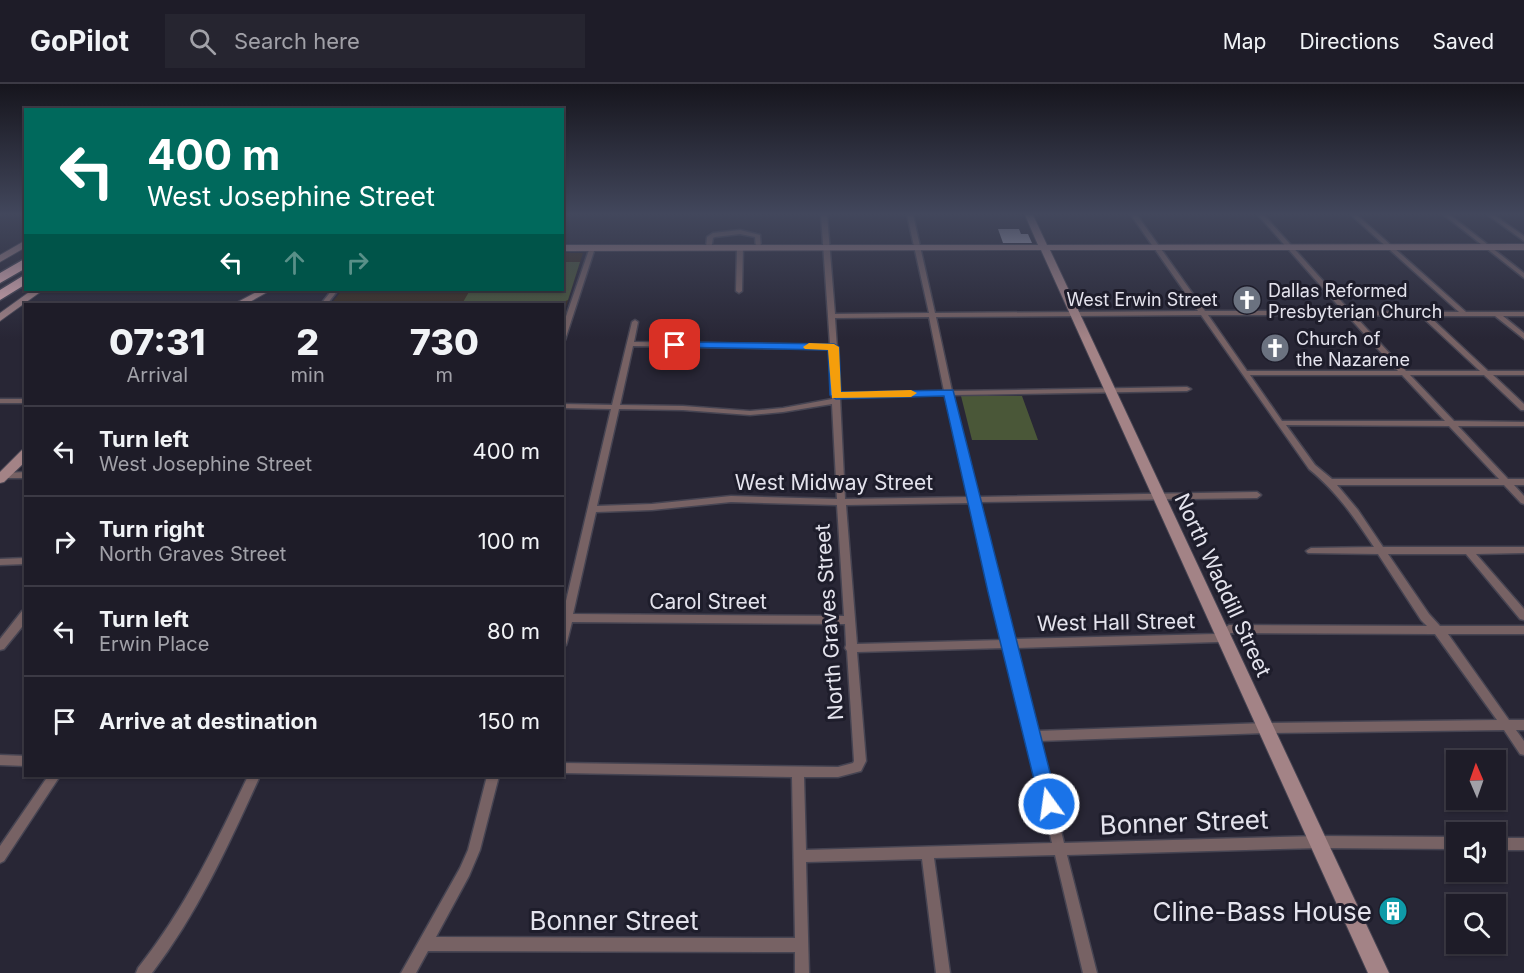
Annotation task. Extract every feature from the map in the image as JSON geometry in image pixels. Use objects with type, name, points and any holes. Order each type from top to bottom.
[{"type":"highway","points":[[0,279],[24,267]]},
{"type":"highway","points":[[0,296],[24,267]]},
{"type":"street","points":[[3,256],[24,267]]},
{"type":"street","points":[[564,334],[589,256]]},
{"type":"street","points":[[739,291],[740,256]]},
{"type":"street","name":"North Graves Street","points":[[798,772],[838,772],[857,766],[860,760],[850,648],[828,256]]},
{"type":"street","points":[[921,256],[974,500],[1090,973]]},
{"type":"street","name":"North Waddill Street","points":[[1048,256],[1379,973]]},
{"type":"street","points":[[1163,256],[1312,466],[1330,482],[1355,512],[1425,617],[1443,635],[1524,750]]},
{"type":"street","points":[[1298,256],[1348,314],[1524,501]]},
{"type":"street","points":[[1401,256],[1466,314]]},
{"type":"street","points":[[1499,256],[1524,276]]},
{"type":"street","points":[[0,316],[31,291]]},
{"type":"street","points":[[0,316],[37,291]]},
{"type":"street","points":[[241,303],[264,291]]},
{"type":"street","points":[[325,303],[334,291]]},
{"type":"street","name":"West Erwin Street","points":[[832,316],[1202,313],[1524,314]]},
{"type":"street","points":[[1423,314],[1524,408]]},
{"type":"street","points":[[1497,314],[1524,337]]},
{"type":"street","points":[[564,634],[635,322]]},
{"type":"street","points":[[630,344],[834,347]]},
{"type":"street","points":[[1244,373],[1524,373]]},
{"type":"street","points":[[564,406],[615,406],[750,413],[783,410],[836,398],[949,393],[1187,389]]},
{"type":"street","points":[[0,401],[24,401]]},
{"type":"street","points":[[1280,423],[1524,424]]},
{"type":"street","points":[[2,478],[24,455]]},
{"type":"street","points":[[2,478],[24,475]]},
{"type":"street","points":[[1330,482],[1524,482]]},
{"type":"street","name":"West Midway Street","points":[[592,509],[636,508],[731,499],[974,500],[1257,495]]},
{"type":"street","points":[[1468,550],[1524,616]]},
{"type":"street","points":[[1311,551],[1524,550]]},
{"type":"street","points":[[0,562],[24,561]]},
{"type":"street","points":[[0,646],[24,616]]},
{"type":"street","name":"Carol Street","points":[[568,618],[849,620]]},
{"type":"street","name":"West Hall Street","points":[[850,648],[1218,638],[1229,630],[1524,630]]},
{"type":"street","points":[[1032,736],[1266,728],[1524,725]]},
{"type":"street","points":[[0,760],[24,760]]},
{"type":"street","points":[[564,768],[798,772],[802,973]]},
{"type":"street","points":[[0,856],[53,777]]},
{"type":"street","points":[[143,973],[175,933],[188,911],[254,777]]},
{"type":"street","points":[[408,973],[426,944],[469,861],[493,777]]},
{"type":"street","name":"Bonner Street","points":[[800,856],[1319,842],[1446,843]]},
{"type":"street","points":[[1506,844],[1524,844]]},
{"type":"street","points":[[927,853],[943,973]]},
{"type":"street","name":"Bonner Street","points":[[426,944],[802,945]]},
{"type":"shaded area","points":[[564,256],[582,256],[564,313],[564,303],[332,303],[341,291],[564,291]]},
{"type":"green space","points":[[564,262],[580,262],[568,300],[560,303],[463,303],[469,291],[564,291]]},
{"type":"green space","points":[[961,396],[1022,396],[1038,440],[972,440]]},
{"type":"building","name":"Cline-Bass House","points":[[1397,904],[1404,918],[1389,918],[1381,905]]},
{"type":"slow traffic","points":[[809,347],[834,347],[836,395],[911,393]]},
{"type":"place","name":"Dallas Reformed Presbyterian Church","points":[[1247,300]]},
{"type":"place","name":"Church of the Nazarene","points":[[1275,348]]},
{"type":"place","name":"Cline-Bass House","points":[[1393,911]]},
{"type":"route","points":[[675,345],[834,347],[836,395],[949,393],[995,592],[1049,804]]}]
